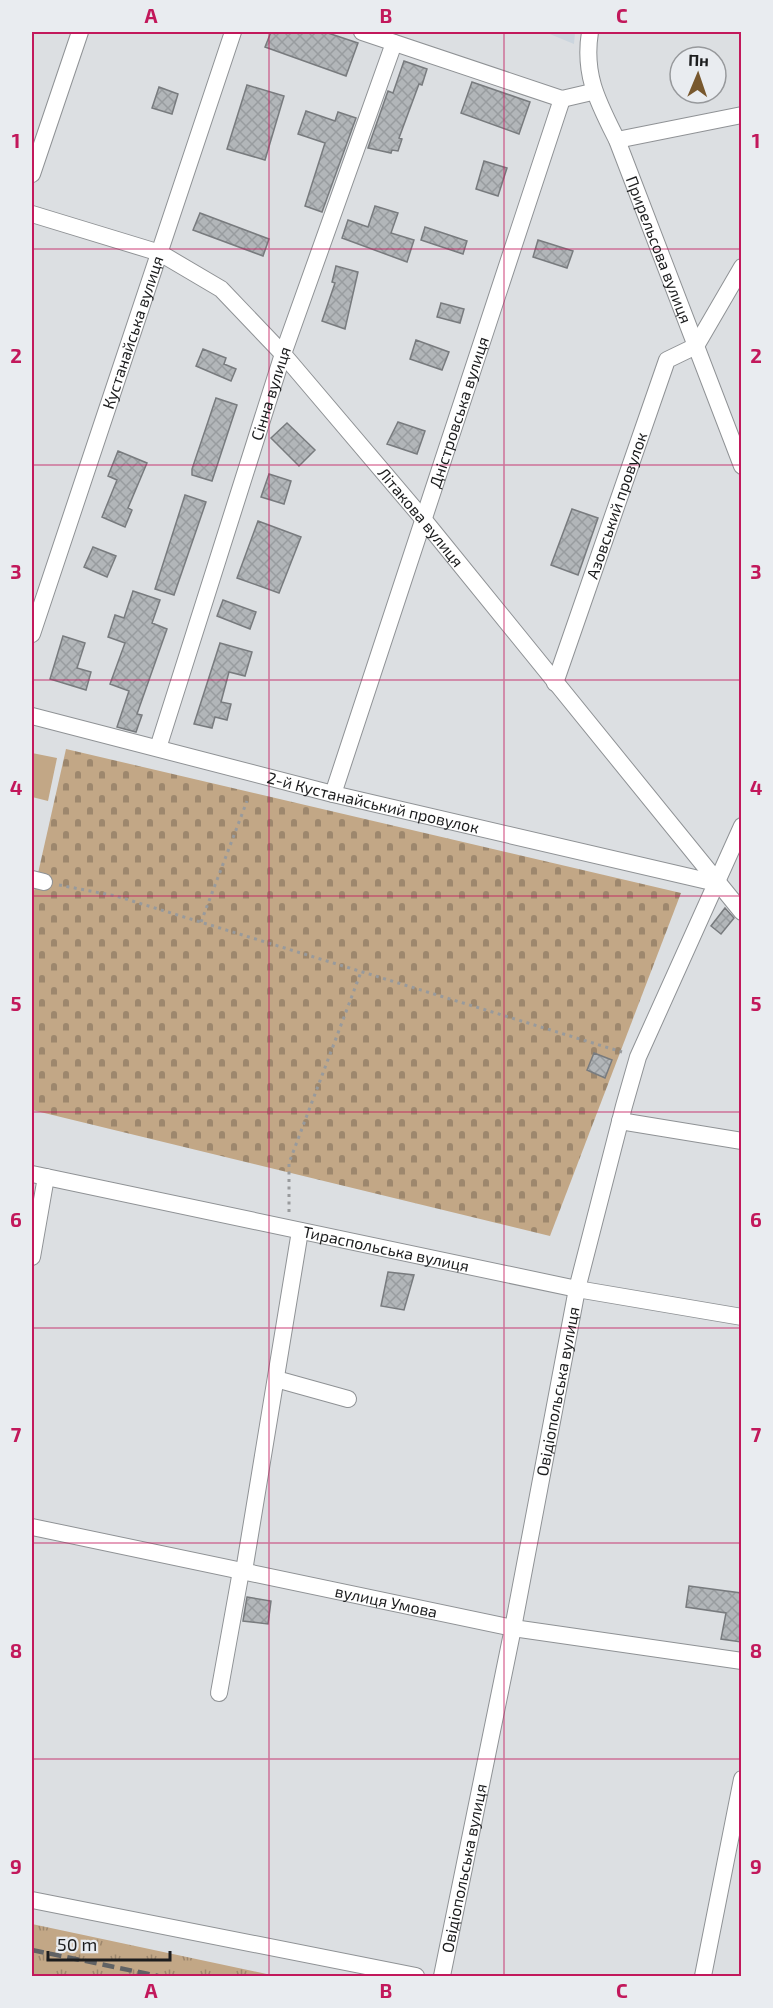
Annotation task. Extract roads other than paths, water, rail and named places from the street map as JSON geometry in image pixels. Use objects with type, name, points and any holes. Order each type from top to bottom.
[{"type":"street","points":[[32,174],[80,32]]},
{"type":"street","name":"Кустанайська вулиця","points":[[32,634],[233,32]]},
{"type":"street","points":[[362,32],[562,99],[592,92]]},
{"type":"street","name":"Прирельсова вулиця","points":[[590,32],[587,51],[592,92],[617,140],[741,466]]},
{"type":"street","name":"Сінна вулиця","points":[[158,748],[283,354],[394,43]]},
{"type":"street","name":"Дністровська вулиця","points":[[333,794],[562,99]]},
{"type":"street","points":[[617,140],[741,115]]},
{"type":"street","name":"Літакова вулиця","points":[[32,214],[160,253],[221,289],[283,354],[424,520],[741,912]]},
{"type":"street","points":[[696,346],[741,267]]},
{"type":"street","name":"Азовський провулок","points":[[555,683],[667,360],[696,346]]},
{"type":"street","name":"2-й Кустанайський провулок","points":[[32,716],[333,794],[716,883]]},
{"type":"street","name":"Овідіопольська вулиця","points":[[442,1977],[513,1628],[577,1288],[620,1121],[638,1057],[741,826]]},
{"type":"street","points":[[620,1121],[741,1141]]},
{"type":"street","points":[[32,1257],[39,1175]]},
{"type":"street","name":"Тираспольська вулиця","points":[[39,1175],[577,1288],[741,1317]]},
{"type":"street","points":[[219,1693],[276,1379],[295,1230]]},
{"type":"street","points":[[276,1379],[348,1399]]},
{"type":"street","name":"вулиця Умова","points":[[32,1527],[513,1628],[741,1661]]},
{"type":"street","points":[[704,1977],[741,1779]]},
{"type":"street","points":[[32,1900],[416,1977]]},
{"type":"railway","points":[[32,1950],[158,1976]]}]
